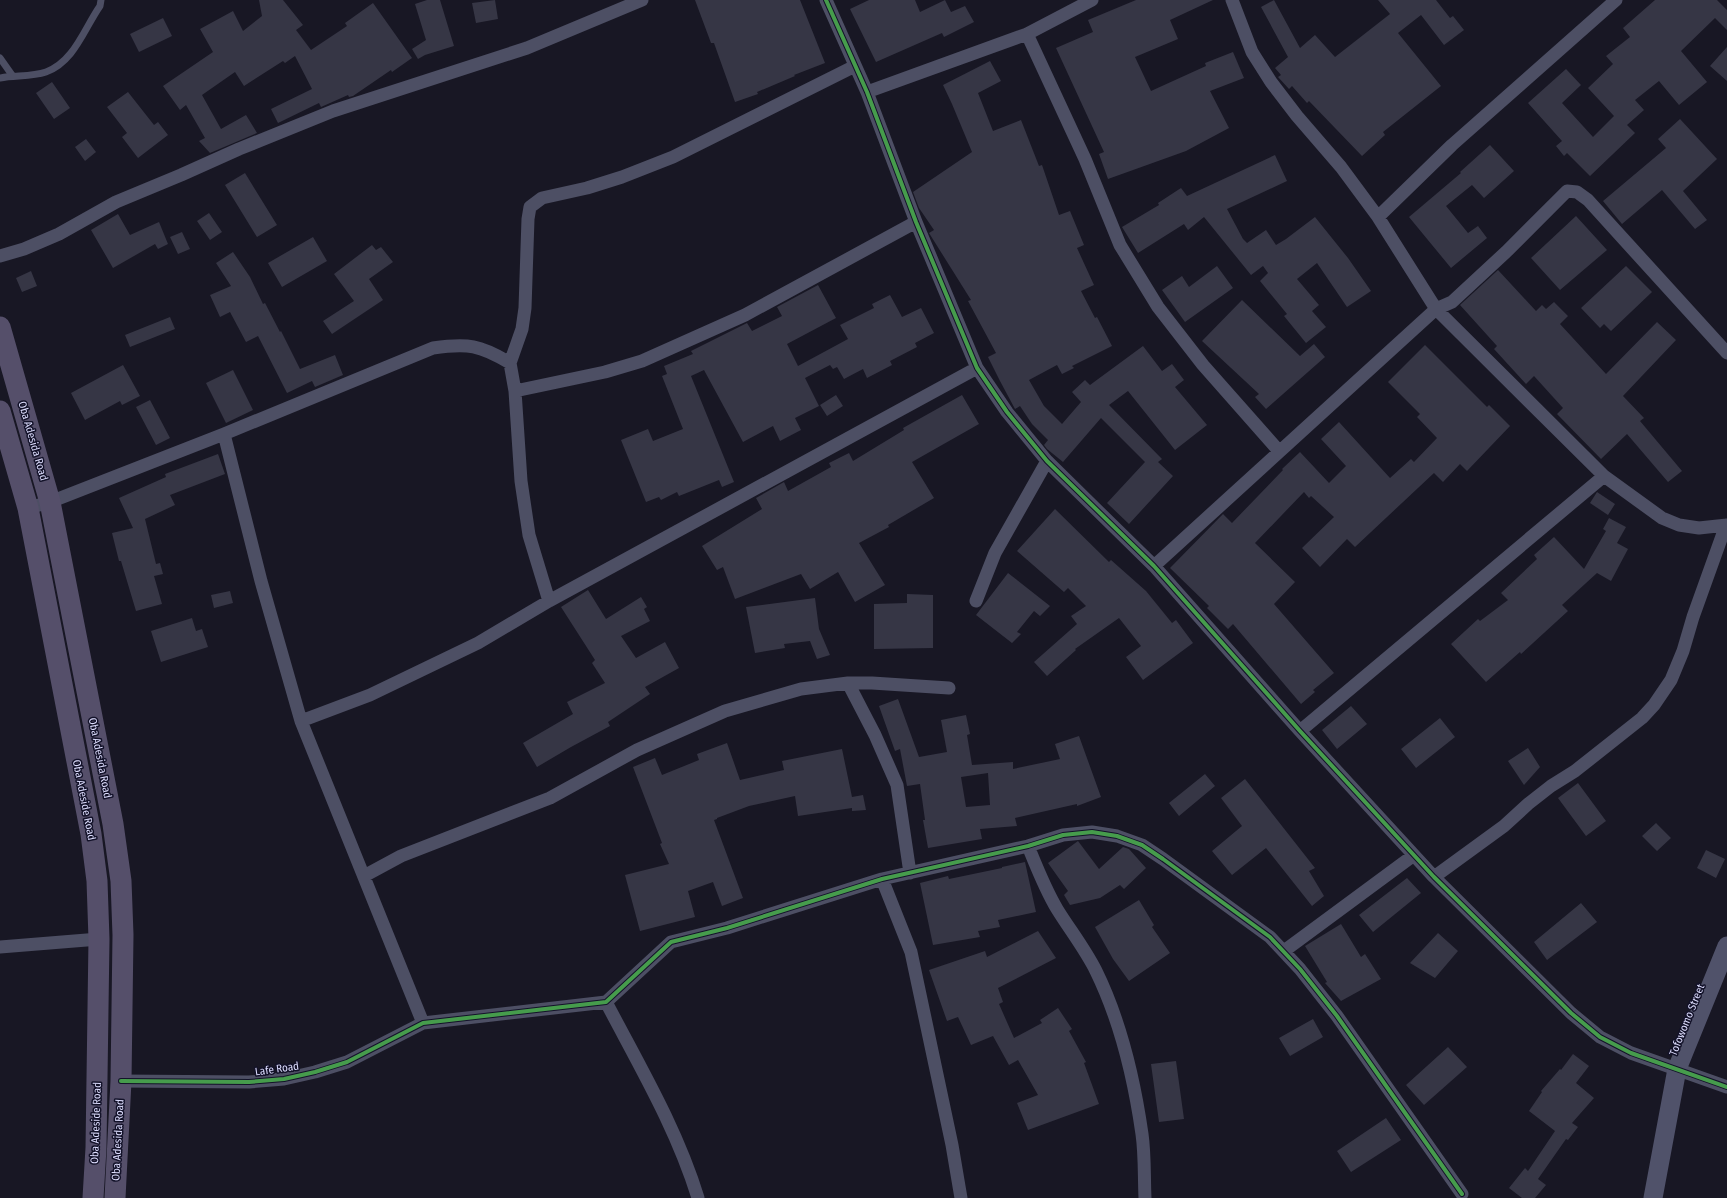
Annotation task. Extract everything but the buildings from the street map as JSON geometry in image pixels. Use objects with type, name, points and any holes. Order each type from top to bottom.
[{"type":"main road","name":"Oba Adesida Road","points":[[0,327],[50,502],[113,824],[121,881],[123,935],[121,1081],[115,1198]]},
{"type":"main road","name":"Oba Adeside Road","points":[[0,411],[28,508],[91,834],[98,881],[99,939],[96,1140],[93,1198]]},
{"type":"street","points":[[0,256],[24,249],[59,234],[116,202],[333,111],[527,48],[642,0]]},
{"type":"street","points":[[826,0],[867,92],[916,222],[976,368],[1007,412],[1047,461],[1154,566],[1300,731],[1434,878],[1571,1013],[1600,1037],[1631,1053],[1727,1087]]},
{"type":"street","points":[[867,92],[1027,34],[1092,0]]},
{"type":"street","points":[[1232,0],[1252,52],[1271,82],[1297,116],[1341,167],[1378,217],[1436,309],[1604,476],[1662,518],[1680,525],[1700,528],[1727,525],[1693,617],[1680,658],[1671,680],[1654,705],[1642,718],[1575,771],[1551,786],[1504,826],[1434,878]]},
{"type":"street","points":[[1378,217],[1452,145],[1616,0]]},
{"type":"street","points":[[1027,34],[1085,159],[1120,245],[1158,307],[1194,354],[1279,451]]},
{"type":"street","points":[[549,601],[529,535],[521,481],[515,391],[510,363],[522,329],[525,308],[528,219],[530,207],[542,198],[587,188],[622,177],[673,156],[855,66]]},
{"type":"street","points":[[1154,566],[1436,309],[1452,302],[1506,252],[1567,191],[1577,192],[1588,200],[1727,353]]},
{"type":"street","points":[[515,391],[605,372],[642,361],[745,315],[916,222]]},
{"type":"street","points":[[28,508],[50,502],[224,434],[433,348],[460,344],[489,351],[510,363]]},
{"type":"street","points":[[301,721],[370,695],[417,674],[478,643],[549,601],[976,368]]},
{"type":"street","points":[[224,434],[261,581],[301,721],[423,1023],[606,1002],[671,942],[727,928],[882,879],[1028,846],[1063,835],[1092,832],[1117,836],[1142,845],[1163,859],[1270,937],[1284,951],[1337,1016],[1462,1194]]},
{"type":"street","points":[[976,601],[995,553],[1047,461]]},
{"type":"street","points":[[1300,731],[1604,476]]},
{"type":"street","points":[[364,876],[401,856],[550,798],[637,750],[725,711],[801,689],[848,683],[949,688]]},
{"type":"street","points":[[848,683],[875,735],[897,785],[910,873]]},
{"type":"street","points":[[1028,846],[1045,887],[1092,965],[1112,1007],[1129,1060],[1136,1098],[1142,1135],[1145,1198]]},
{"type":"street","points":[[1284,951],[1414,855]]},
{"type":"street","points":[[882,879],[911,952],[952,1145],[961,1198]]},
{"type":"street","points":[[0,946],[99,939]]},
{"type":"street","name":"Tofowomo Street","points":[[1653,1198],[1677,1069],[1727,946]]},
{"type":"street","points":[[606,1002],[670,1128],[691,1176],[698,1198]]},
{"type":"street","name":"Lafe Road","points":[[121,1081],[249,1082],[284,1079],[315,1072],[347,1062],[423,1023]]},
{"type":"lane","points":[[0,78],[12,75],[24,76],[45,72],[57,66],[69,57],[100,6],[101,0]]},
{"type":"lane","points":[[0,58],[12,75]]},
{"type":"cycle path","points":[[826,0],[867,92],[916,222],[977,368],[1007,412],[1047,461],[1154,566],[1300,731],[1434,877],[1571,1013],[1600,1037],[1631,1053],[1727,1087]]},
{"type":"cycle path","points":[[121,1081],[249,1082],[284,1079],[315,1072],[347,1062],[423,1023],[606,1002],[671,942],[727,928],[882,879],[1028,846],[1063,835],[1092,832],[1117,836],[1142,845],[1270,937],[1300,969],[1337,1016],[1462,1194]]}]
